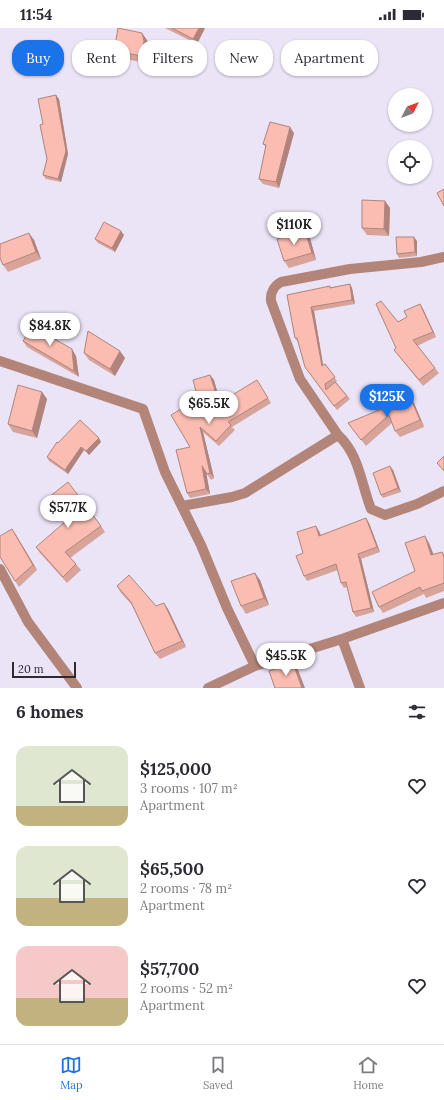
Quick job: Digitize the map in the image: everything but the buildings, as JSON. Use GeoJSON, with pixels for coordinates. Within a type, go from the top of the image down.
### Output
{"type":"FeatureCollection","features":[{"type":"Feature","properties":{"kind":"street"},"geometry":{"type":"LineString","coordinates":[[444,256],[421,262],[350,268],[281,282],[270,295],[300,379],[338,435],[348,444],[353,454],[372,509],[385,515],[417,504],[444,492]]}},
{"type":"Feature","properties":{"kind":"street"},"geometry":{"type":"LineString","coordinates":[[0,361],[143,409],[165,472],[201,545],[227,608],[255,666]]}},
{"type":"Feature","properties":{"kind":"street"},"geometry":{"type":"LineString","coordinates":[[182,506],[232,497],[245,493],[338,435]]}},
{"type":"Feature","properties":{"kind":"street"},"geometry":{"type":"LineString","coordinates":[[0,570],[28,622],[77,688]]}},
{"type":"Feature","properties":{"kind":"street"},"geometry":{"type":"LineString","coordinates":[[208,688],[255,666],[342,639],[444,603]]}},
{"type":"Feature","properties":{"kind":"street"},"geometry":{"type":"LineString","coordinates":[[342,639],[360,688]]}}]}
